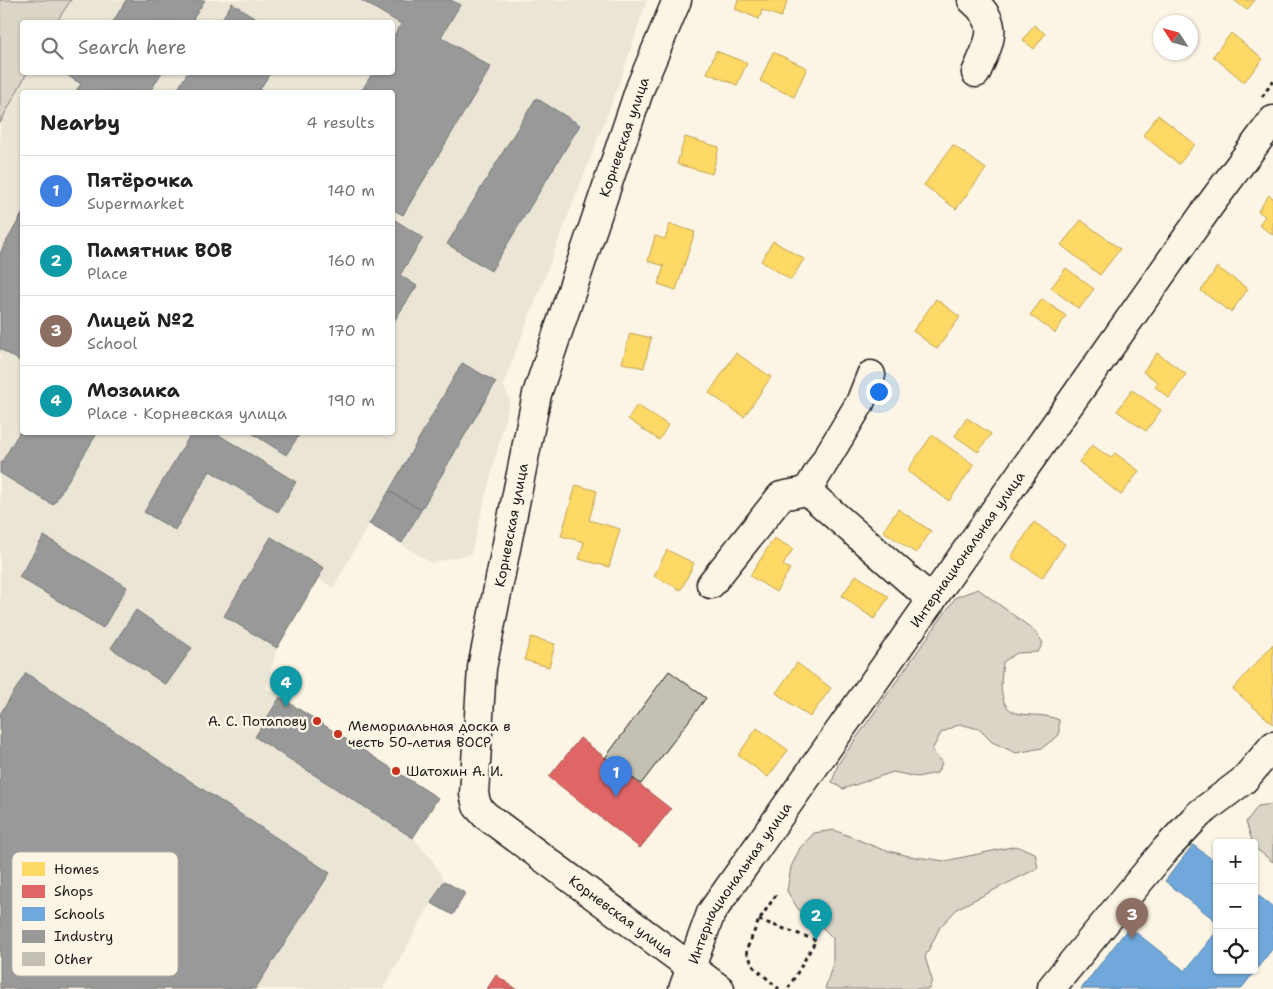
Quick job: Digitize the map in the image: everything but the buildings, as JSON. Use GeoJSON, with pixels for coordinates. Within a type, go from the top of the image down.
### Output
{"type":"FeatureCollection","features":[{"type":"Feature","properties":{"kind":"street","name":"Корневская улица"},"geometry":{"type":"LineString","coordinates":[[677,0],[640,88],[537,394],[482,668],[474,794],[477,806],[485,815],[687,978],[720,989]]}},
{"type":"Feature","properties":{"kind":"street"},"geometry":{"type":"LineString","coordinates":[[972,0],[984,10],[992,36],[976,73]]}},
{"type":"Feature","properties":{"kind":"street","name":"Интернациональная улица"},"geometry":{"type":"LineString","coordinates":[[687,978],[711,913],[1210,205],[1273,120]]}},
{"type":"Feature","properties":{"kind":"street"},"geometry":{"type":"LineString","coordinates":[[711,584],[781,496],[808,490],[860,404],[871,375]]}},
{"type":"Feature","properties":{"kind":"street"},"geometry":{"type":"LineString","coordinates":[[808,490],[932,600]]}},
{"type":"Feature","properties":{"kind":"street"},"geometry":{"type":"LineString","coordinates":[[1052,987],[1166,849],[1199,814],[1244,780],[1273,746]]}},
{"type":"Feature","properties":{"kind":"path"},"geometry":{"type":"LineString","coordinates":[[776,895],[759,920],[746,951],[754,967],[779,989]]}},
{"type":"Feature","properties":{"kind":"path"},"geometry":{"type":"LineString","coordinates":[[759,920],[816,940],[788,989]]}},
{"type":"Feature","properties":{"kind":"shaded area"},"geometry":{"type":"Polygon","coordinates":[[[0,0],[71,0],[57,20],[20,20],[20,75],[26,75],[0,123],[0,0]]]}},
{"type":"Feature","properties":{"kind":"shaded area"},"geometry":{"type":"Polygon","coordinates":[[[71,0],[647,0],[620,81],[503,385],[510,400],[471,554],[431,563],[369,524],[333,588],[318,578],[277,648],[266,688],[280,697],[255,737],[413,838],[432,859],[444,881],[465,893],[453,915],[431,903],[383,989],[0,989],[0,123],[26,75],[395,75],[395,20],[57,20],[71,0]]]}},
{"type":"Feature","properties":{"kind":"shaded area"},"geometry":{"type":"Polygon","coordinates":[[[978,589],[1035,631],[1043,643],[1038,652],[1017,653],[1003,662],[1001,686],[1007,707],[1013,712],[1021,714],[1050,717],[1059,720],[1059,735],[1042,748],[1016,753],[992,742],[979,729],[960,724],[941,733],[932,750],[942,763],[937,773],[917,777],[893,772],[843,789],[832,782],[838,764],[956,597],[978,589]]]}},
{"type":"Feature","properties":{"kind":"shaded area"},"geometry":{"type":"Polygon","coordinates":[[[1273,804],[1273,862],[1258,850],[1258,839],[1251,839],[1246,822],[1258,806],[1273,804]]]}},
{"type":"Feature","properties":{"kind":"shaded area"},"geometry":{"type":"Polygon","coordinates":[[[834,830],[881,849],[909,856],[945,861],[1016,846],[1035,853],[1038,868],[958,908],[940,927],[925,957],[932,980],[929,989],[825,989],[833,963],[833,938],[819,924],[798,909],[787,891],[791,867],[800,848],[814,833],[834,830]]]}},
{"type":"Feature","properties":{"kind":"place","name":"Мозаика"},"geometry":{"type":"Point","coordinates":[286,707]}},
{"type":"Feature","properties":{"kind":"place","name":"А. С. Потапову"},"geometry":{"type":"Point","coordinates":[317,721]}},
{"type":"Feature","properties":{"kind":"place","name":"Мемориальная доска в честь 50-летия ВОСР"},"geometry":{"type":"Point","coordinates":[338,734]}},
{"type":"Feature","properties":{"kind":"place","name":"Шатохин А. И."},"geometry":{"type":"Point","coordinates":[396,771]}},
{"type":"Feature","properties":{"kind":"place","name":"Пятёрочка"},"geometry":{"type":"Point","coordinates":[616,797]}},
{"type":"Feature","properties":{"kind":"place","name":"Лицей №2"},"geometry":{"type":"Point","coordinates":[1132,939]}},
{"type":"Feature","properties":{"kind":"place","name":"Памятник ВОВ"},"geometry":{"type":"Point","coordinates":[816,940]}}]}
